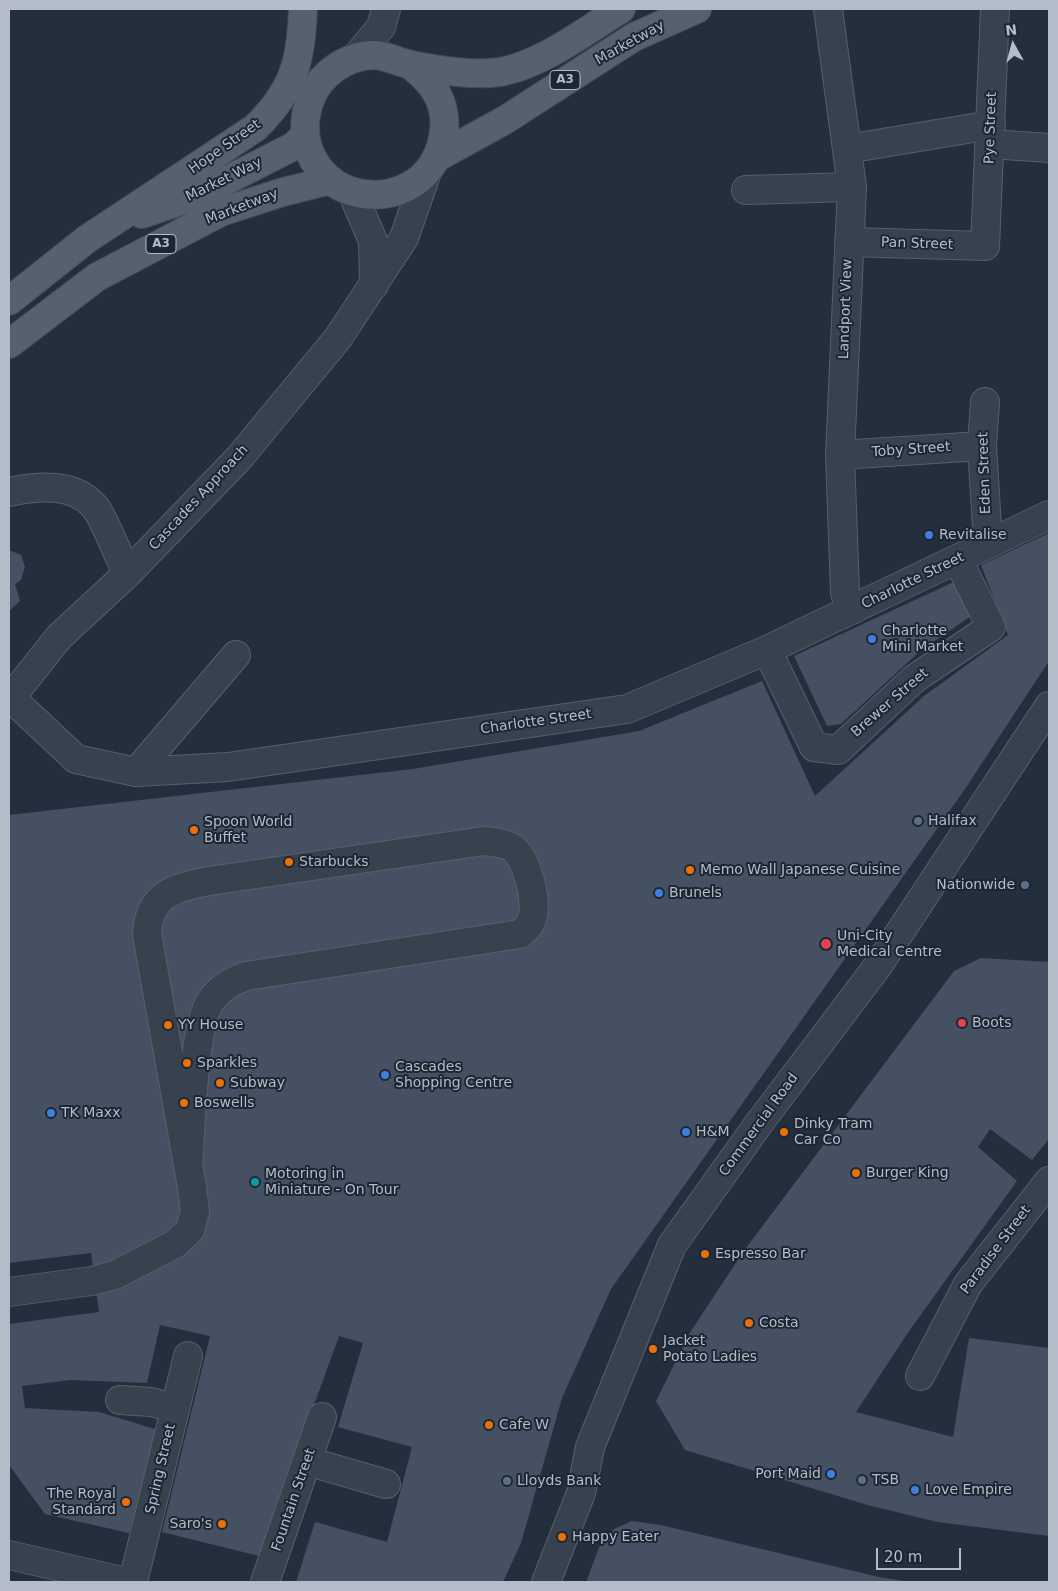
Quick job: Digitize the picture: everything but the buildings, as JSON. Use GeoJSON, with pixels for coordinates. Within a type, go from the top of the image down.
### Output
{"type":"FeatureCollection","features":[{"type":"Feature","properties":{"kind":"main road","name":"Hope Street"},"geometry":{"type":"LineString","coordinates":[[110,225],[255,128],[273,110],[286,93],[299,54],[303,9]]}},
{"type":"Feature","properties":{"kind":"main road","name":"A3"},"geometry":{"type":"LineString","coordinates":[[409,64],[460,72],[504,71],[544,56],[621,9]]}},
{"type":"Feature","properties":{"kind":"main road","name":"Marketway"},"geometry":{"type":"LineString","coordinates":[[432,165],[634,37],[697,9]]}},
{"type":"Feature","properties":{"kind":"main road"},"geometry":{"type":"LineString","coordinates":[[374,55],[392,58],[409,64],[426,78],[438,96],[444,116],[444,138],[432,165],[411,185],[392,193],[372,195],[341,186],[314,160],[305,135],[305,114],[311,96],[322,78],[338,66],[356,57],[374,55]]}},
{"type":"Feature","properties":{"kind":"main road","name":"Market Way"},"geometry":{"type":"LineString","coordinates":[[110,225],[196,196],[294,146],[305,135]]}},
{"type":"Feature","properties":{"kind":"main road","name":"Marketway"},"geometry":{"type":"LineString","coordinates":[[9,344],[97,277],[221,212],[283,192],[341,186]]}},
{"type":"Feature","properties":{"kind":"main road","name":"A3"},"geometry":{"type":"LineString","coordinates":[[9,301],[87,240],[110,225]]}},
{"type":"Feature","properties":{"kind":"street"},"geometry":{"type":"LineString","coordinates":[[356,57],[381,27],[386,9]]}},
{"type":"Feature","properties":{"kind":"street","name":"Landport View"},"geometry":{"type":"LineString","coordinates":[[828,9],[852,187],[848,242],[840,455],[845,593],[852,610]]}},
{"type":"Feature","properties":{"kind":"street","name":"Pye Street"},"geometry":{"type":"LineString","coordinates":[[985,246],[995,9]]}},
{"type":"Feature","properties":{"kind":"street"},"geometry":{"type":"LineString","coordinates":[[847,150],[990,134],[1049,148]]}},
{"type":"Feature","properties":{"kind":"street","name":"Cascades Approach"},"geometry":{"type":"LineString","coordinates":[[10,699],[59,636],[127,574],[239,458],[338,338],[404,238],[432,165]]}},
{"type":"Feature","properties":{"kind":"street"},"geometry":{"type":"LineString","coordinates":[[341,186],[373,241],[374,285]]}},
{"type":"Feature","properties":{"kind":"street"},"geometry":{"type":"LineString","coordinates":[[746,190],[852,187]]}},
{"type":"Feature","properties":{"kind":"street","name":"Pan Street"},"geometry":{"type":"LineString","coordinates":[[848,242],[985,246]]}},
{"type":"Feature","properties":{"kind":"street","name":"Eden Street"},"geometry":{"type":"LineString","coordinates":[[985,402],[982,446],[988,543]]}},
{"type":"Feature","properties":{"kind":"street","name":"Toby Street"},"geometry":{"type":"LineString","coordinates":[[840,455],[982,446]]}},
{"type":"Feature","properties":{"kind":"street"},"geometry":{"type":"LineString","coordinates":[[9,492],[33,487],[70,490],[95,507],[127,574]]}},
{"type":"Feature","properties":{"kind":"street","name":"Charlotte Street"},"geometry":{"type":"LineString","coordinates":[[10,699],[76,759],[136,772],[228,767],[627,709],[767,650],[1049,515]]}},
{"type":"Feature","properties":{"kind":"street","name":"Brewer Street"},"geometry":{"type":"LineString","coordinates":[[767,650],[814,747],[838,750],[914,680],[991,627],[958,560]]}},
{"type":"Feature","properties":{"kind":"street"},"geometry":{"type":"LineString","coordinates":[[136,772],[236,654]]}},
{"type":"Feature","properties":{"kind":"street","name":"Commercial Road"},"geometry":{"type":"LineString","coordinates":[[546,1582],[581,1493],[590,1447],[672,1246],[757,1126],[877,967],[1049,706]]}},
{"type":"Feature","properties":{"kind":"street"},"geometry":{"type":"LineString","coordinates":[[9,1292],[92,1281],[115,1275],[175,1244],[190,1230],[195,1211],[147,934],[148,916],[156,904],[170,891],[193,884],[484,841],[500,842],[512,847],[522,857],[528,872],[534,909],[528,928],[520,934],[246,976],[219,990],[209,1004],[200,1028],[188,1164]]}},
{"type":"Feature","properties":{"kind":"street","name":"Paradise Street"},"geometry":{"type":"LineString","coordinates":[[920,1376],[968,1284],[1049,1181]]}},
{"type":"Feature","properties":{"kind":"street","name":"Spring Street"},"geometry":{"type":"LineString","coordinates":[[134,1582],[188,1356]]}},
{"type":"Feature","properties":{"kind":"street"},"geometry":{"type":"LineString","coordinates":[[120,1400],[151,1402],[175,1408]]}},
{"type":"Feature","properties":{"kind":"street","name":"Fountain Street"},"geometry":{"type":"LineString","coordinates":[[265,1582],[322,1417]]}},
{"type":"Feature","properties":{"kind":"street"},"geometry":{"type":"LineString","coordinates":[[307,1461],[386,1484]]}},
{"type":"Feature","properties":{"kind":"street"},"geometry":{"type":"LineString","coordinates":[[9,1555],[126,1582]]}},
{"type":"Feature","properties":{"kind":"place","name":"Revitalise"},"geometry":{"type":"Point","coordinates":[929,535]}},
{"type":"Feature","properties":{"kind":"place","name":"Charlotte Mini Market"},"geometry":{"type":"Point","coordinates":[872,639]}},
{"type":"Feature","properties":{"kind":"place","name":"Halifax"},"geometry":{"type":"Point","coordinates":[918,821]}},
{"type":"Feature","properties":{"kind":"place","name":"Spoon World Buffet"},"geometry":{"type":"Point","coordinates":[194,830]}},
{"type":"Feature","properties":{"kind":"place","name":"Starbucks"},"geometry":{"type":"Point","coordinates":[289,862]}},
{"type":"Feature","properties":{"kind":"place","name":"Memo Wall Japanese Cuisine"},"geometry":{"type":"Point","coordinates":[690,870]}},
{"type":"Feature","properties":{"kind":"place","name":"Nationwide"},"geometry":{"type":"Point","coordinates":[1025,885]}},
{"type":"Feature","properties":{"kind":"place","name":"Brunels"},"geometry":{"type":"Point","coordinates":[659,893]}},
{"type":"Feature","properties":{"kind":"place","name":"Uni-City Medical Centre"},"geometry":{"type":"Point","coordinates":[826,944]}},
{"type":"Feature","properties":{"kind":"place","name":"Boots"},"geometry":{"type":"Point","coordinates":[962,1023]}},
{"type":"Feature","properties":{"kind":"place","name":"YY House"},"geometry":{"type":"Point","coordinates":[168,1025]}},
{"type":"Feature","properties":{"kind":"place","name":"Sparkles"},"geometry":{"type":"Point","coordinates":[187,1063]}},
{"type":"Feature","properties":{"kind":"place","name":"Cascades Shopping Centre"},"geometry":{"type":"Point","coordinates":[385,1075]}},
{"type":"Feature","properties":{"kind":"place","name":"Subway"},"geometry":{"type":"Point","coordinates":[220,1083]}},
{"type":"Feature","properties":{"kind":"place","name":"Boswells"},"geometry":{"type":"Point","coordinates":[184,1103]}},
{"type":"Feature","properties":{"kind":"place","name":"TK Maxx"},"geometry":{"type":"Point","coordinates":[51,1113]}},
{"type":"Feature","properties":{"kind":"place","name":"H&M"},"geometry":{"type":"Point","coordinates":[686,1132]}},
{"type":"Feature","properties":{"kind":"place","name":"Dinky Tram Car Co"},"geometry":{"type":"Point","coordinates":[784,1132]}},
{"type":"Feature","properties":{"kind":"place","name":"Burger King"},"geometry":{"type":"Point","coordinates":[856,1173]}},
{"type":"Feature","properties":{"kind":"place","name":"Motoring in Miniature - On Tour"},"geometry":{"type":"Point","coordinates":[255,1182]}},
{"type":"Feature","properties":{"kind":"place","name":"Espresso Bar"},"geometry":{"type":"Point","coordinates":[705,1254]}},
{"type":"Feature","properties":{"kind":"place","name":"Costa"},"geometry":{"type":"Point","coordinates":[749,1323]}},
{"type":"Feature","properties":{"kind":"place","name":"Jacket Potato Ladies"},"geometry":{"type":"Point","coordinates":[653,1349]}},
{"type":"Feature","properties":{"kind":"place","name":"Cafe W"},"geometry":{"type":"Point","coordinates":[489,1425]}},
{"type":"Feature","properties":{"kind":"place","name":"Port Maid"},"geometry":{"type":"Point","coordinates":[831,1474]}},
{"type":"Feature","properties":{"kind":"place","name":"TSB"},"geometry":{"type":"Point","coordinates":[862,1480]}},
{"type":"Feature","properties":{"kind":"place","name":"Lloyds Bank"},"geometry":{"type":"Point","coordinates":[507,1481]}},
{"type":"Feature","properties":{"kind":"place","name":"Love Empire"},"geometry":{"type":"Point","coordinates":[915,1490]}},
{"type":"Feature","properties":{"kind":"place","name":"The Royal Standard"},"geometry":{"type":"Point","coordinates":[126,1502]}},
{"type":"Feature","properties":{"kind":"place","name":"Saro's"},"geometry":{"type":"Point","coordinates":[222,1524]}},
{"type":"Feature","properties":{"kind":"place","name":"Happy Eater"},"geometry":{"type":"Point","coordinates":[562,1537]}}]}
